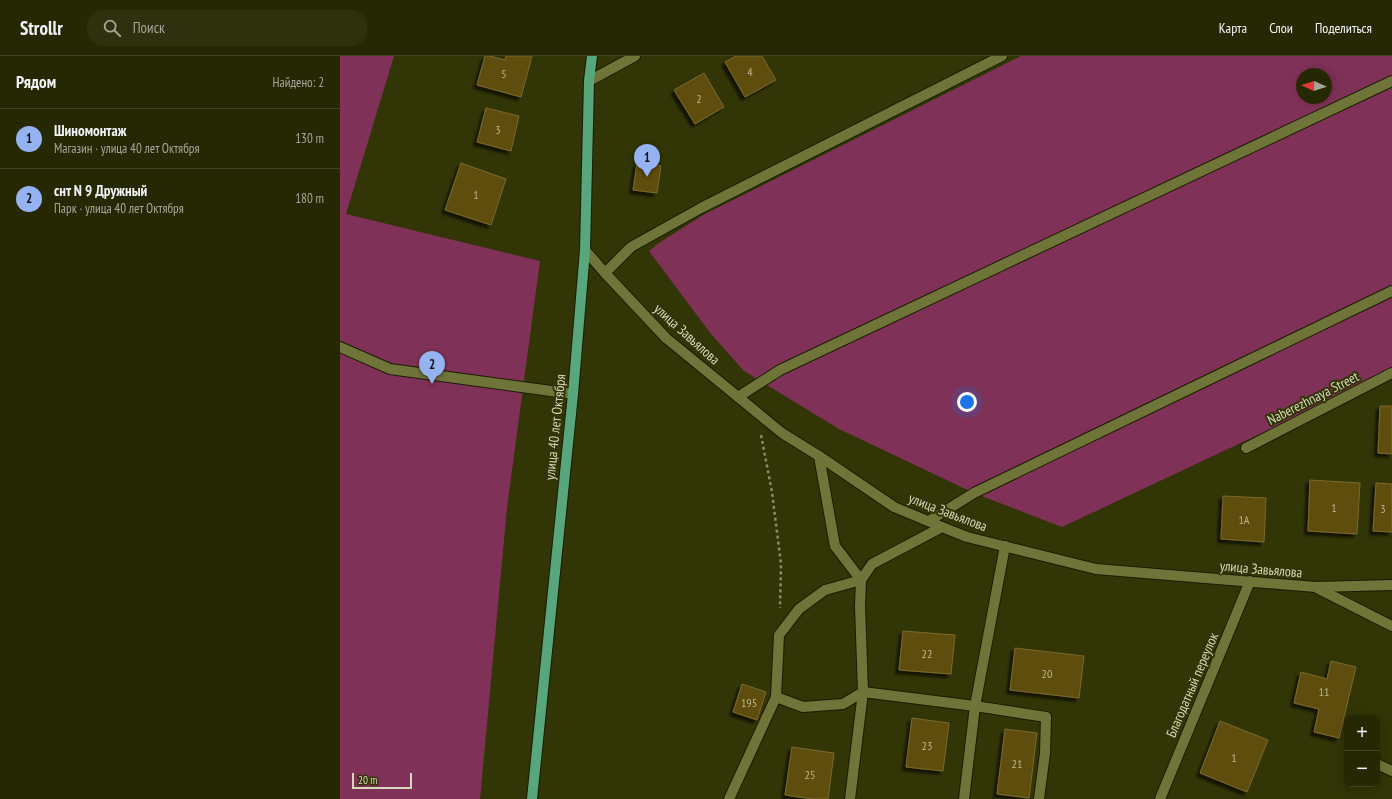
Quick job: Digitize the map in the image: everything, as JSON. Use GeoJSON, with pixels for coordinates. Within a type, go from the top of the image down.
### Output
{"type":"FeatureCollection","features":[{"type":"Feature","properties":{"kind":"main road","name":"улица 40 лет Октября"},"geometry":{"type":"LineString","coordinates":[[532,799],[573,394],[585,250],[589,81],[592,56]]}},
{"type":"Feature","properties":{"kind":"street"},"geometry":{"type":"LineString","coordinates":[[589,81],[635,56]]}},
{"type":"Feature","properties":{"kind":"street"},"geometry":{"type":"LineString","coordinates":[[605,273],[631,247],[701,208],[1002,56]]}},
{"type":"Feature","properties":{"kind":"street"},"geometry":{"type":"LineString","coordinates":[[738,397],[780,370],[1392,81]]}},
{"type":"Feature","properties":{"kind":"street","name":"улица Завьялова"},"geometry":{"type":"LineString","coordinates":[[585,250],[666,338],[782,433],[819,456],[894,507],[942,527],[968,537],[1096,568],[1316,588],[1392,585]]}},
{"type":"Feature","properties":{"kind":"street"},"geometry":{"type":"LineString","coordinates":[[929,521],[974,493],[1392,291]]}},
{"type":"Feature","properties":{"kind":"street"},"geometry":{"type":"LineString","coordinates":[[340,347],[390,369],[573,394]]}},
{"type":"Feature","properties":{"kind":"street","name":"Naberezhnaya Street"},"geometry":{"type":"LineString","coordinates":[[1246,448],[1392,373]]}},
{"type":"Feature","properties":{"kind":"street"},"geometry":{"type":"LineString","coordinates":[[819,456],[835,546],[861,580]]}},
{"type":"Feature","properties":{"kind":"street"},"geometry":{"type":"LineString","coordinates":[[850,799],[863,692],[860,606],[861,580],[872,564],[942,527]]}},
{"type":"Feature","properties":{"kind":"street"},"geometry":{"type":"LineString","coordinates":[[964,799],[975,706],[1005,546]]}},
{"type":"Feature","properties":{"kind":"street"},"geometry":{"type":"LineString","coordinates":[[729,799],[776,697],[780,635],[799,609],[825,590],[861,580]]}},
{"type":"Feature","properties":{"kind":"street","name":"Благодатный переулок"},"geometry":{"type":"LineString","coordinates":[[1160,799],[1250,581]]}},
{"type":"Feature","properties":{"kind":"street"},"geometry":{"type":"LineString","coordinates":[[1316,588],[1392,626]]}},
{"type":"Feature","properties":{"kind":"street"},"geometry":{"type":"LineString","coordinates":[[776,697],[803,707],[843,704],[863,692],[975,706],[1046,717],[1045,753],[1039,799]]}},
{"type":"Feature","properties":{"kind":"street"},"geometry":{"type":"LineString","coordinates":[[1380,765],[1392,771]]}},
{"type":"Feature","properties":{"kind":"path"},"geometry":{"type":"LineString","coordinates":[[756,411],[772,492],[781,564],[780,635]]}},
{"type":"Feature","properties":{"kind":"shaded area"},"geometry":{"type":"Polygon","coordinates":[[[340,56],[394,56],[346,214],[540,261],[507,508],[480,799],[340,799],[340,56]]]}},
{"type":"Feature","properties":{"kind":"shaded area"},"geometry":{"type":"Polygon","coordinates":[[[1021,56],[1392,56],[1392,372],[1062,527],[974,493],[839,429],[744,371],[711,334],[649,251],[703,215],[1021,56]]]}},
{"type":"Feature","properties":{"kind":"building"},"geometry":{"type":"Polygon","coordinates":[[[485,56],[505,60],[506,56],[532,56],[521,97],[477,85],[485,56]]]}},
{"type":"Feature","properties":{"kind":"building"},"geometry":{"type":"Polygon","coordinates":[[[736,56],[762,56],[776,80],[745,97],[725,62],[736,56]]]}},
{"type":"Feature","properties":{"kind":"building"},"geometry":{"type":"Polygon","coordinates":[[[704,73],[724,107],[695,124],[674,90],[704,73]]]}},
{"type":"Feature","properties":{"kind":"building"},"geometry":{"type":"Polygon","coordinates":[[[486,108],[519,116],[511,151],[477,142],[486,108]]]}},
{"type":"Feature","properties":{"kind":"building"},"geometry":{"type":"Polygon","coordinates":[[[461,163],[506,179],[491,225],[445,210],[461,163]]]}},
{"type":"Feature","properties":{"kind":"building"},"geometry":{"type":"Polygon","coordinates":[[[637,163],[661,166],[657,193],[633,190],[637,163]]]}},
{"type":"Feature","properties":{"kind":"building"},"geometry":{"type":"Polygon","coordinates":[[[1380,406],[1392,406],[1392,454],[1378,453],[1380,406]]]}},
{"type":"Feature","properties":{"kind":"building"},"geometry":{"type":"Polygon","coordinates":[[[1310,480],[1360,483],[1357,534],[1308,531],[1310,480]]]}},
{"type":"Feature","properties":{"kind":"building"},"geometry":{"type":"Polygon","coordinates":[[[1376,483],[1392,484],[1392,532],[1373,531],[1376,483]]]}},
{"type":"Feature","properties":{"kind":"building"},"geometry":{"type":"Polygon","coordinates":[[[1223,496],[1266,498],[1264,542],[1221,539],[1223,496]]]}},
{"type":"Feature","properties":{"kind":"building"},"geometry":{"type":"Polygon","coordinates":[[[903,631],[955,635],[951,674],[899,670],[903,631]]]}},
{"type":"Feature","properties":{"kind":"building"},"geometry":{"type":"Polygon","coordinates":[[[1015,648],[1084,656],[1079,698],[1010,690],[1015,648]]]}},
{"type":"Feature","properties":{"kind":"building"},"geometry":{"type":"Polygon","coordinates":[[[1331,661],[1356,667],[1339,738],[1314,732],[1319,709],[1294,703],[1301,672],[1327,679],[1331,661]]]}},
{"type":"Feature","properties":{"kind":"building"},"geometry":{"type":"Polygon","coordinates":[[[742,684],[766,692],[757,720],[733,712],[742,684]]]}},
{"type":"Feature","properties":{"kind":"building"},"geometry":{"type":"Polygon","coordinates":[[[912,718],[949,723],[943,771],[906,767],[912,718]]]}},
{"type":"Feature","properties":{"kind":"building"},"geometry":{"type":"Polygon","coordinates":[[[1220,721],[1268,740],[1247,792],[1200,773],[1220,721]]]}},
{"type":"Feature","properties":{"kind":"building"},"geometry":{"type":"Polygon","coordinates":[[[1005,729],[1037,733],[1029,798],[997,794],[1005,729]]]}},
{"type":"Feature","properties":{"kind":"building"},"geometry":{"type":"Polygon","coordinates":[[[792,747],[834,753],[828,799],[813,799],[785,795],[792,747]]]}},
{"type":"Feature","properties":{"kind":"place","name":"Шиномонтаж"},"geometry":{"type":"Point","coordinates":[647,177]}},
{"type":"Feature","properties":{"kind":"place","name":"снт N 9 Дружный"},"geometry":{"type":"Point","coordinates":[432,384]}}]}
